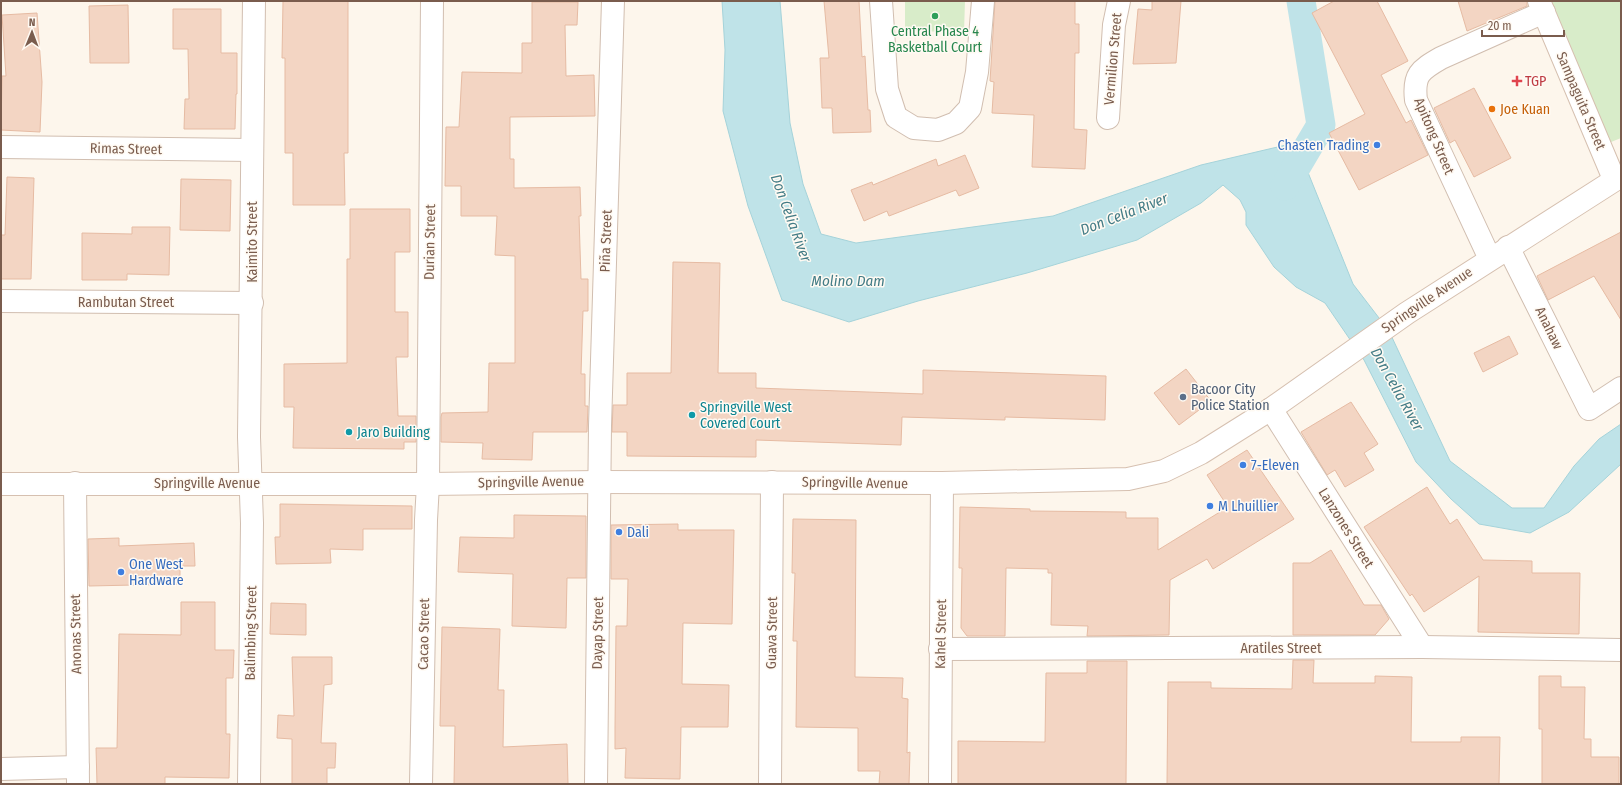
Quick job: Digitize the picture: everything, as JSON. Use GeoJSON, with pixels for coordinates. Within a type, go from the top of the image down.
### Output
{"type":"FeatureCollection","features":[{"type":"Feature","properties":{"kind":"street","name":"Kaimito Street"},"geometry":{"type":"LineString","coordinates":[[251,483],[249,437],[252,304],[254,1]]}},
{"type":"Feature","properties":{"kind":"street","name":"Durian Street"},"geometry":{"type":"LineString","coordinates":[[428,484],[432,1]]}},
{"type":"Feature","properties":{"kind":"street","name":"Piña Street"},"geometry":{"type":"LineString","coordinates":[[600,482],[600,418],[612,1]]}},
{"type":"Feature","properties":{"kind":"street"},"geometry":{"type":"LineString","coordinates":[[881,1],[887,89],[896,117],[914,128],[938,130],[956,123],[970,108],[977,72],[984,1]]}},
{"type":"Feature","properties":{"kind":"street","name":"Vermilion Street"},"geometry":{"type":"LineString","coordinates":[[1108,118],[1114,25],[1119,1]]}},
{"type":"Feature","properties":{"kind":"street","name":"Sampaguita Street"},"geometry":{"type":"LineString","coordinates":[[1542,6],[1617,178]]}},
{"type":"Feature","properties":{"kind":"street","name":"Apitong Street"},"geometry":{"type":"LineString","coordinates":[[1499,253],[1416,100],[1415,86],[1418,75],[1426,67],[1542,6]]}},
{"type":"Feature","properties":{"kind":"street","name":"Rimas Street"},"geometry":{"type":"LineString","coordinates":[[1,147],[252,150]]}},
{"type":"Feature","properties":{"kind":"street","name":"Springville Avenue"},"geometry":{"type":"LineString","coordinates":[[1,484],[428,484],[600,482],[942,483],[1128,479],[1164,471],[1201,453],[1271,409],[1407,313],[1617,178]]}},
{"type":"Feature","properties":{"kind":"street","name":"Anahaw"},"geometry":{"type":"LineString","coordinates":[[1499,253],[1589,409],[1621,388]]}},
{"type":"Feature","properties":{"kind":"street","name":"Rambutan Street"},"geometry":{"type":"LineString","coordinates":[[1,301],[252,304]]}},
{"type":"Feature","properties":{"kind":"street","name":"Lanzones Street"},"geometry":{"type":"LineString","coordinates":[[1271,409],[1422,647]]}},
{"type":"Feature","properties":{"kind":"street","name":"Dayap Street"},"geometry":{"type":"LineString","coordinates":[[596,784],[600,482]]}},
{"type":"Feature","properties":{"kind":"street","name":"Guava Street"},"geometry":{"type":"LineString","coordinates":[[770,784],[772,482]]}},
{"type":"Feature","properties":{"kind":"street","name":"Anonas Street"},"geometry":{"type":"LineString","coordinates":[[74,483],[78,776]]}},
{"type":"Feature","properties":{"kind":"street","name":"Balimbing Street"},"geometry":{"type":"LineString","coordinates":[[249,784],[252,523],[251,483]]}},
{"type":"Feature","properties":{"kind":"street","name":"Kahel Street"},"geometry":{"type":"LineString","coordinates":[[940,784],[942,483]]}},
{"type":"Feature","properties":{"kind":"street","name":"Cacao Street"},"geometry":{"type":"LineString","coordinates":[[421,784],[428,484]]}},
{"type":"Feature","properties":{"kind":"street","name":"Aratiles Street"},"geometry":{"type":"LineString","coordinates":[[940,649],[1422,647],[1621,650]]}},
{"type":"Feature","properties":{"kind":"street"},"geometry":{"type":"LineString","coordinates":[[1,769],[78,776]]}},
{"type":"Feature","properties":{"kind":"green space","name":"Central Phase 4 Basketball Court"},"geometry":{"type":"Polygon","coordinates":[[[905,1],[965,1],[964,32],[905,31],[905,1]]]}},
{"type":"Feature","properties":{"kind":"green space"},"geometry":{"type":"Polygon","coordinates":[[[1545,1],[1621,1],[1621,138],[1611,142],[1545,1]]]}},
{"type":"Feature","properties":{"kind":"water","name":"Molino Dam"},"geometry":{"type":"Polygon","coordinates":[[[722,1],[780,1],[790,123],[803,184],[821,234],[856,243],[1053,216],[1201,165],[1286,145],[1307,170],[1353,284],[1389,331],[1450,461],[1512,508],[1544,508],[1574,466],[1599,439],[1621,424],[1621,464],[1569,512],[1530,533],[1479,524],[1451,499],[1416,462],[1364,360],[1325,303],[1296,287],[1274,267],[1246,225],[1246,212],[1240,200],[1223,185],[1201,203],[1137,240],[1027,273],[918,301],[849,322],[782,300],[748,206],[723,111],[725,50],[722,1]]]}},
{"type":"Feature","properties":{"kind":"building"},"geometry":{"type":"Polygon","coordinates":[[[283,1],[348,1],[348,153],[344,153],[345,205],[293,205],[293,153],[285,153],[285,58],[282,58],[283,1]]]}},
{"type":"Feature","properties":{"kind":"building"},"geometry":{"type":"Polygon","coordinates":[[[824,1],[859,1],[862,57],[865,56],[868,110],[870,110],[871,132],[833,133],[832,108],[822,108],[820,58],[829,58],[824,1]]]}},
{"type":"Feature","properties":{"kind":"building"},"geometry":{"type":"Polygon","coordinates":[[[995,1],[1075,1],[1075,24],[1079,24],[1079,53],[1075,53],[1074,129],[1087,130],[1085,169],[1032,167],[1034,115],[992,113],[994,82],[990,81],[995,1]]]}},
{"type":"Feature","properties":{"kind":"building"},"geometry":{"type":"Polygon","coordinates":[[[1152,1],[1181,1],[1176,63],[1133,64],[1138,9],[1152,10],[1152,1]]]}},
{"type":"Feature","properties":{"kind":"building"},"geometry":{"type":"Polygon","coordinates":[[[1334,1],[1377,1],[1408,61],[1381,75],[1406,123],[1411,120],[1428,155],[1359,190],[1329,133],[1365,114],[1312,13],[1334,1]]]}},
{"type":"Feature","properties":{"kind":"building"},"geometry":{"type":"Polygon","coordinates":[[[1458,1],[1527,1],[1527,6],[1467,31],[1458,1]]]}},
{"type":"Feature","properties":{"kind":"building"},"geometry":{"type":"Polygon","coordinates":[[[532,2],[578,2],[577,25],[565,25],[566,76],[594,75],[595,116],[510,117],[510,159],[514,159],[514,188],[580,187],[581,216],[579,216],[581,279],[588,279],[588,311],[583,311],[581,374],[585,374],[585,406],[588,406],[587,432],[533,432],[532,460],[482,459],[483,443],[441,442],[441,417],[442,413],[488,412],[489,363],[515,363],[515,256],[495,255],[497,216],[461,216],[461,186],[445,186],[446,127],[459,127],[462,72],[522,73],[522,43],[532,43],[532,2]]]}},
{"type":"Feature","properties":{"kind":"building"},"geometry":{"type":"Polygon","coordinates":[[[128,5],[129,63],[90,63],[89,6],[128,5]]]}},
{"type":"Feature","properties":{"kind":"building"},"geometry":{"type":"Polygon","coordinates":[[[173,9],[221,9],[221,53],[237,53],[235,129],[184,129],[185,99],[189,99],[188,49],[173,49],[173,9]]]}},
{"type":"Feature","properties":{"kind":"building"},"geometry":{"type":"Polygon","coordinates":[[[37,13],[42,82],[40,132],[1,130],[2,76],[6,76],[2,15],[37,13]]]}},
{"type":"Feature","properties":{"kind":"building"},"geometry":{"type":"Polygon","coordinates":[[[1474,88],[1511,158],[1474,177],[1455,140],[1450,143],[1434,108],[1474,88]]]}},
{"type":"Feature","properties":{"kind":"building"},"geometry":{"type":"Polygon","coordinates":[[[965,155],[979,188],[959,196],[956,190],[889,216],[887,211],[864,221],[851,190],[872,182],[873,185],[936,159],[938,166],[965,155]]]}},
{"type":"Feature","properties":{"kind":"building"},"geometry":{"type":"Polygon","coordinates":[[[7,177],[34,178],[31,279],[1,279],[1,235],[5,235],[7,177]]]}},
{"type":"Feature","properties":{"kind":"building"},"geometry":{"type":"Polygon","coordinates":[[[181,179],[231,180],[230,231],[180,230],[181,179]]]}},
{"type":"Feature","properties":{"kind":"building"},"geometry":{"type":"Polygon","coordinates":[[[350,209],[410,209],[410,252],[395,252],[395,312],[408,312],[408,357],[396,357],[398,416],[416,416],[416,442],[404,442],[404,449],[293,448],[294,407],[284,407],[284,364],[347,363],[347,259],[350,259],[350,209]]]}},
{"type":"Feature","properties":{"kind":"building"},"geometry":{"type":"Polygon","coordinates":[[[132,227],[170,227],[169,275],[127,274],[127,280],[82,280],[82,233],[132,234],[132,227]]]}},
{"type":"Feature","properties":{"kind":"building"},"geometry":{"type":"Polygon","coordinates":[[[1621,232],[1621,320],[1594,276],[1548,300],[1537,276],[1621,232]]]}},
{"type":"Feature","properties":{"kind":"building"},"geometry":{"type":"Polygon","coordinates":[[[673,262],[720,263],[718,373],[756,373],[756,388],[923,394],[923,370],[1106,376],[1105,420],[1005,417],[1005,420],[902,417],[901,445],[756,440],[756,457],[627,456],[627,432],[612,432],[613,405],[627,405],[627,373],[671,373],[673,262]]]}},
{"type":"Feature","properties":{"kind":"building"},"geometry":{"type":"Polygon","coordinates":[[[1509,336],[1518,354],[1483,372],[1474,353],[1509,336]]]}},
{"type":"Feature","properties":{"kind":"building","name":"Bacoor City Police Station"},"geometry":{"type":"Polygon","coordinates":[[[1186,369],[1211,401],[1179,425],[1154,393],[1186,369]]]}},
{"type":"Feature","properties":{"kind":"building"},"geometry":{"type":"Polygon","coordinates":[[[1351,402],[1378,444],[1364,453],[1374,470],[1345,487],[1335,470],[1327,475],[1301,432],[1351,402]]]}},
{"type":"Feature","properties":{"kind":"building"},"geometry":{"type":"Polygon","coordinates":[[[1247,450],[1294,519],[1213,569],[1207,559],[1170,580],[1169,635],[1087,636],[1088,626],[1051,625],[1052,573],[1048,573],[1048,569],[1006,568],[1005,636],[967,636],[961,628],[962,568],[959,568],[960,507],[1030,509],[1030,511],[1126,512],[1126,518],[1158,518],[1158,550],[1228,507],[1207,475],[1247,450]]]}},
{"type":"Feature","properties":{"kind":"building"},"geometry":{"type":"Polygon","coordinates":[[[1427,487],[1450,524],[1457,519],[1483,560],[1532,561],[1532,573],[1580,573],[1579,634],[1478,632],[1479,576],[1424,612],[1412,594],[1410,596],[1364,527],[1427,487]]]}},
{"type":"Feature","properties":{"kind":"building"},"geometry":{"type":"Polygon","coordinates":[[[280,504],[412,506],[412,529],[363,529],[363,550],[330,549],[331,563],[276,564],[275,537],[280,537],[280,504]]]}},
{"type":"Feature","properties":{"kind":"building"},"geometry":{"type":"Polygon","coordinates":[[[514,515],[586,516],[586,578],[567,578],[566,628],[512,626],[513,574],[458,572],[460,537],[514,538],[514,515]]]}},
{"type":"Feature","properties":{"kind":"building"},"geometry":{"type":"Polygon","coordinates":[[[793,519],[856,520],[855,677],[903,678],[902,698],[908,699],[907,753],[910,752],[909,784],[879,784],[880,771],[858,771],[858,728],[796,727],[797,641],[793,641],[795,573],[792,573],[793,519]]]}},
{"type":"Feature","properties":{"kind":"building"},"geometry":{"type":"Polygon","coordinates":[[[678,524],[678,530],[734,530],[732,624],[683,623],[682,684],[729,685],[728,727],[681,727],[680,779],[625,778],[626,748],[615,749],[616,626],[627,626],[628,579],[611,579],[611,525],[678,524]]]}},
{"type":"Feature","properties":{"kind":"building"},"geometry":{"type":"Polygon","coordinates":[[[119,538],[119,546],[194,543],[195,566],[180,566],[180,584],[89,586],[88,539],[119,538]]]}},
{"type":"Feature","properties":{"kind":"building"},"geometry":{"type":"Polygon","coordinates":[[[1331,550],[1364,605],[1381,605],[1389,619],[1375,635],[1293,635],[1293,563],[1310,563],[1331,550]]]}},
{"type":"Feature","properties":{"kind":"building"},"geometry":{"type":"Polygon","coordinates":[[[181,602],[215,602],[215,650],[234,650],[233,678],[226,678],[226,734],[230,734],[229,778],[165,777],[165,784],[97,784],[96,748],[117,748],[119,634],[181,635],[181,602]]]}},
{"type":"Feature","properties":{"kind":"building"},"geometry":{"type":"Polygon","coordinates":[[[271,603],[306,604],[306,635],[270,634],[271,603]]]}},
{"type":"Feature","properties":{"kind":"building"},"geometry":{"type":"Polygon","coordinates":[[[442,627],[500,629],[498,690],[504,690],[503,747],[567,744],[568,784],[454,784],[455,726],[440,726],[442,627]]]}},
{"type":"Feature","properties":{"kind":"building"},"geometry":{"type":"Polygon","coordinates":[[[292,657],[332,657],[332,684],[324,685],[321,743],[336,743],[335,768],[327,768],[327,784],[292,784],[292,739],[277,738],[278,715],[294,716],[292,657]]]}},
{"type":"Feature","properties":{"kind":"building"},"geometry":{"type":"Polygon","coordinates":[[[1293,660],[1314,660],[1313,683],[1375,683],[1375,676],[1412,677],[1411,742],[1461,742],[1461,737],[1500,737],[1499,784],[1167,784],[1168,682],[1211,682],[1211,688],[1292,689],[1293,660]]]}},
{"type":"Feature","properties":{"kind":"building"},"geometry":{"type":"Polygon","coordinates":[[[1087,661],[1127,661],[1126,784],[958,784],[958,741],[1045,742],[1046,673],[1087,673],[1087,661]]]}},
{"type":"Feature","properties":{"kind":"building"},"geometry":{"type":"Polygon","coordinates":[[[1539,676],[1561,676],[1561,687],[1585,687],[1584,739],[1591,739],[1591,757],[1619,757],[1619,784],[1542,784],[1542,729],[1539,729],[1539,676]]]}},
{"type":"Feature","properties":{"kind":"waterway"},"geometry":{"type":"LineString","coordinates":[[1285,186],[1321,125],[1301,1]]}},
{"type":"Feature","properties":{"kind":"place","name":"Central Phase 4 Basketball Court"},"geometry":{"type":"Point","coordinates":[935,16]}},
{"type":"Feature","properties":{"kind":"place","name":"TGP"},"geometry":{"type":"Point","coordinates":[1517,81]}},
{"type":"Feature","properties":{"kind":"place","name":"Joe Kuan"},"geometry":{"type":"Point","coordinates":[1492,109]}},
{"type":"Feature","properties":{"kind":"place","name":"Chasten Trading"},"geometry":{"type":"Point","coordinates":[1377,145]}},
{"type":"Feature","properties":{"kind":"place","name":"Bacoor City Police Station"},"geometry":{"type":"Point","coordinates":[1183,397]}},
{"type":"Feature","properties":{"kind":"place","name":"Springville West Covered Court"},"geometry":{"type":"Point","coordinates":[692,415]}},
{"type":"Feature","properties":{"kind":"place","name":"Jaro Building"},"geometry":{"type":"Point","coordinates":[349,432]}},
{"type":"Feature","properties":{"kind":"place","name":"7-Eleven"},"geometry":{"type":"Point","coordinates":[1243,465]}},
{"type":"Feature","properties":{"kind":"place","name":"M Lhuillier"},"geometry":{"type":"Point","coordinates":[1210,506]}},
{"type":"Feature","properties":{"kind":"place","name":"Dali"},"geometry":{"type":"Point","coordinates":[619,532]}},
{"type":"Feature","properties":{"kind":"place","name":"One West Hardware"},"geometry":{"type":"Point","coordinates":[121,572]}},
{"type":"Feature","properties":{"kind":"water label","name":"Don Celia River"},"geometry":{"type":"Point","coordinates":[1124,214]}},
{"type":"Feature","properties":{"kind":"water label","name":"Don Celia River"},"geometry":{"type":"Point","coordinates":[791,218]}},
{"type":"Feature","properties":{"kind":"water label","name":"Don Celia River"},"geometry":{"type":"Point","coordinates":[1397,389]}}]}
